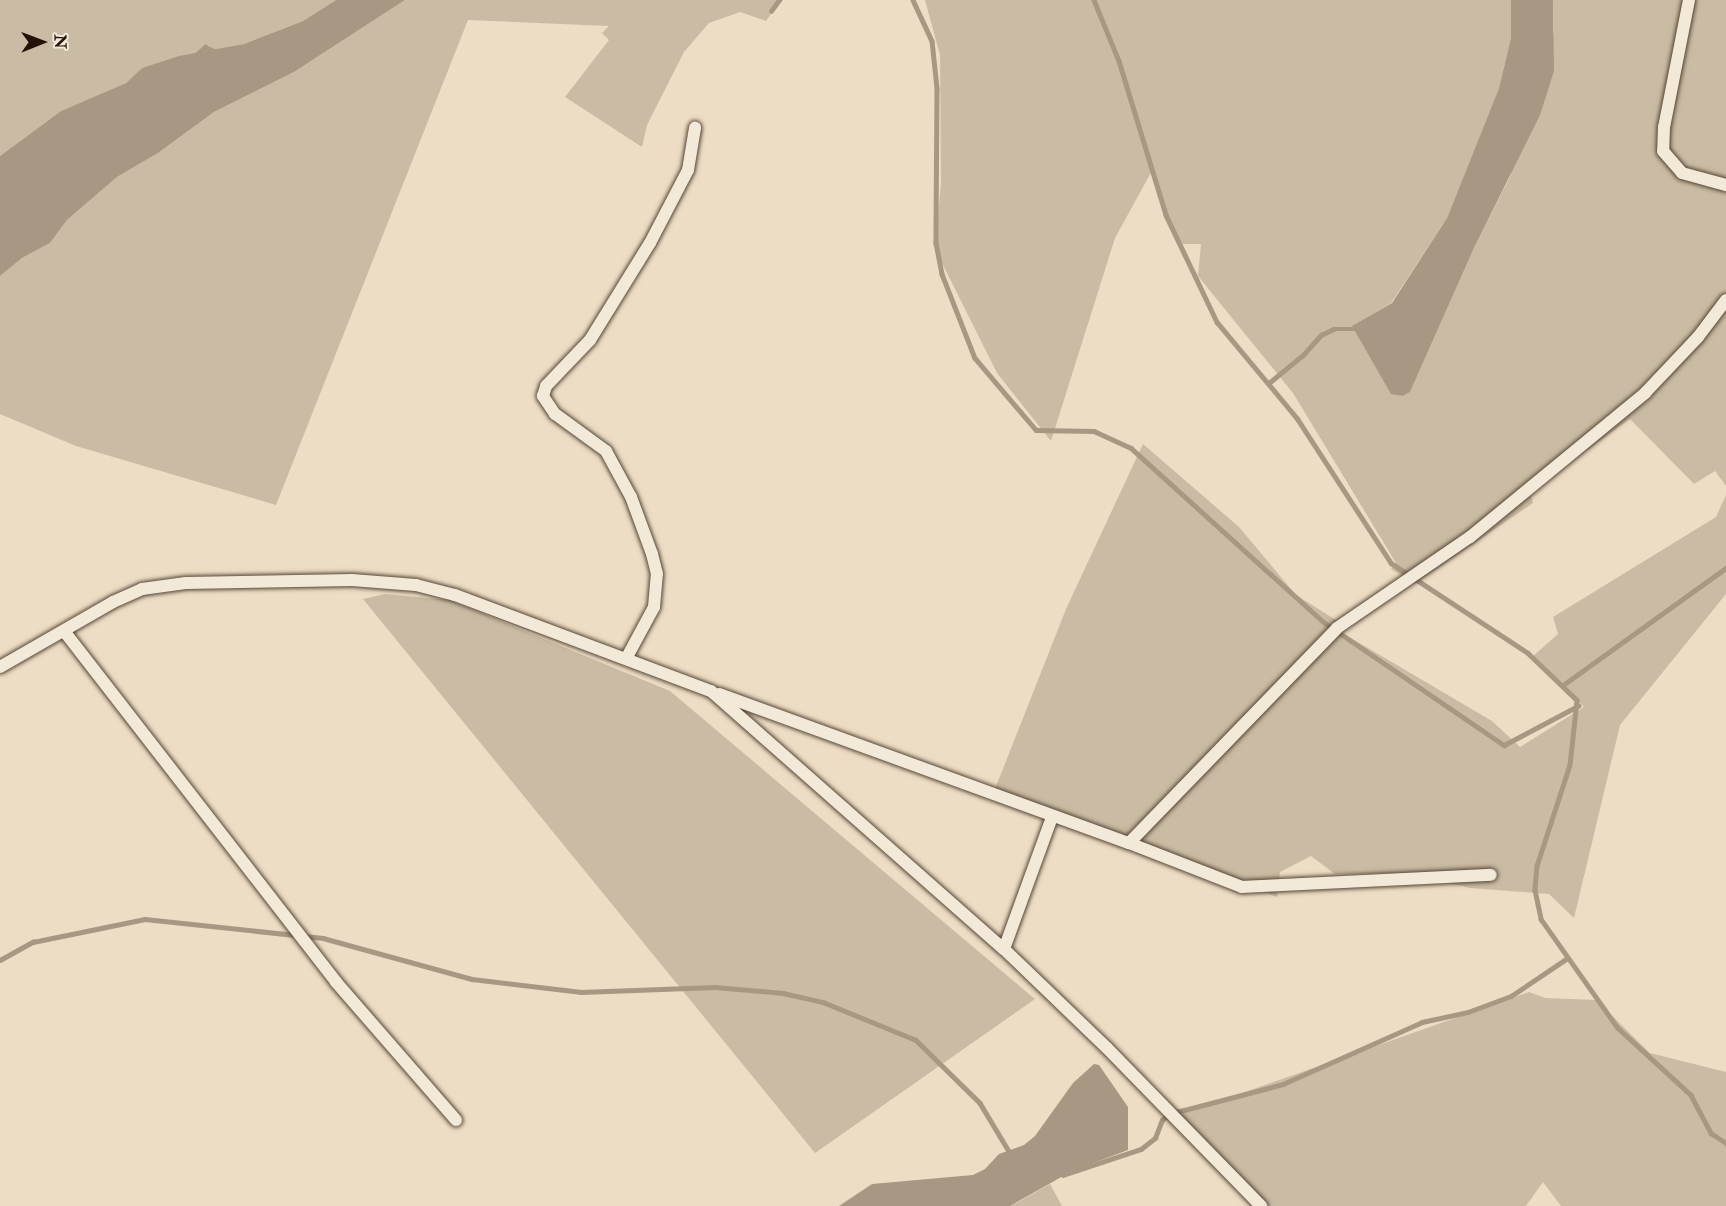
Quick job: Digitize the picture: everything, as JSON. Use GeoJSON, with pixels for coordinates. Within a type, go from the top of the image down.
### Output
{"type":"FeatureCollection","features":[{"type":"Feature","properties":{"kind":"street"},"geometry":{"type":"LineString","coordinates":[[1689,0],[1664,127],[1663,151],[1682,173],[1726,185]]}},
{"type":"Feature","properties":{"kind":"street"},"geometry":{"type":"LineString","coordinates":[[627,657],[654,607],[657,574],[652,554],[631,497],[606,451],[550,410],[544,401],[544,391],[590,340],[650,243],[685,179],[695,128]]}},
{"type":"Feature","properties":{"kind":"street"},"geometry":{"type":"LineString","coordinates":[[1129,843],[1337,628],[1470,537],[1645,393],[1698,337],[1726,300]]}},
{"type":"Feature","properties":{"kind":"street"},"geometry":{"type":"LineString","coordinates":[[0,667],[113,602],[161,586],[352,580],[416,585],[455,596],[627,657],[711,691],[1052,817],[1129,843],[1242,887],[1491,875]]}},
{"type":"Feature","properties":{"kind":"street"},"geometry":{"type":"LineString","coordinates":[[64,631],[336,982],[456,1120]]}},
{"type":"Feature","properties":{"kind":"street"},"geometry":{"type":"LineString","coordinates":[[711,691],[1004,949],[1107,1048],[1261,1206]]}},
{"type":"Feature","properties":{"kind":"street"},"geometry":{"type":"LineString","coordinates":[[1004,949],[1052,817]]}},
{"type":"Feature","properties":{"kind":"shaded area"},"geometry":{"type":"Polygon","coordinates":[[[0,0],[336,0],[303,21],[244,44],[142,68],[126,83],[61,111],[0,156],[0,0]]]}},
{"type":"Feature","properties":{"kind":"shaded area"},"geometry":{"type":"Polygon","coordinates":[[[336,0],[405,0],[294,72],[214,112],[158,153],[117,177],[67,220],[50,243],[22,258],[0,276],[0,156],[61,111],[126,83],[142,68],[179,56],[244,44],[303,21],[336,0]]]}},
{"type":"Feature","properties":{"kind":"shaded area"},"geometry":{"type":"Polygon","coordinates":[[[405,0],[781,0],[766,21],[740,12],[709,23],[684,52],[647,125],[642,147],[565,97],[609,40],[602,33],[609,26],[468,20],[276,505],[76,446],[0,414],[0,276],[22,258],[50,243],[67,220],[117,177],[158,153],[214,112],[294,72],[405,0]]]}},
{"type":"Feature","properties":{"kind":"shaded area"},"geometry":{"type":"Polygon","coordinates":[[[925,0],[1511,0],[1511,38],[1499,88],[1447,218],[1391,303],[1353,326],[1403,396],[1410,392],[1474,248],[1510,177],[1554,32],[1553,0],[1726,0],[1726,486],[1715,471],[1694,484],[1630,419],[1530,492],[1533,503],[1415,584],[1391,569],[1396,563],[1293,393],[1198,276],[1201,244],[1177,244],[1153,169],[1115,238],[1051,441],[997,373],[935,249],[941,183],[940,55],[925,0]]]}},
{"type":"Feature","properties":{"kind":"shaded area"},"geometry":{"type":"Polygon","coordinates":[[[1511,0],[1553,0],[1554,71],[1540,115],[1474,248],[1410,392],[1403,396],[1391,394],[1352,326],[1392,303],[1447,218],[1499,88],[1511,38],[1511,0]]]}},
{"type":"Feature","properties":{"kind":"shaded area"},"geometry":{"type":"Polygon","coordinates":[[[1143,444],[1239,527],[1296,595],[1344,625],[1339,631],[1492,721],[1520,747],[1584,707],[1532,657],[1558,634],[1553,617],[1716,517],[1726,495],[1726,594],[1620,725],[1574,918],[1549,894],[1470,888],[1407,873],[1335,874],[1311,856],[1280,872],[1277,897],[995,789],[1066,609],[1143,444]]]}},
{"type":"Feature","properties":{"kind":"shaded area"},"geometry":{"type":"Polygon","coordinates":[[[385,594],[449,600],[670,691],[1035,999],[815,1153],[363,599],[385,594]]]}},
{"type":"Feature","properties":{"kind":"shaded area"},"geometry":{"type":"Polygon","coordinates":[[[1529,992],[1545,998],[1596,1000],[1650,1053],[1726,1072],[1726,1206],[1561,1206],[1543,1182],[1526,1206],[1258,1206],[1177,1116],[1529,992]]]}},
{"type":"Feature","properties":{"kind":"shaded area"},"geometry":{"type":"Polygon","coordinates":[[[1094,1064],[1099,1065],[1128,1107],[1128,1150],[1072,1171],[1010,1206],[839,1206],[872,1184],[973,1175],[985,1169],[999,1154],[1024,1145],[1035,1136],[1073,1083],[1094,1064]]]}},
{"type":"Feature","properties":{"kind":"shaded area"},"geometry":{"type":"Polygon","coordinates":[[[1050,1184],[1062,1206],[1010,1206],[1018,1202],[1050,1184]]]}},
{"type":"Feature","properties":{"kind":"waterway"},"geometry":{"type":"LineString","coordinates":[[771,11],[779,0]]}},
{"type":"Feature","properties":{"kind":"waterway"},"geometry":{"type":"LineString","coordinates":[[913,0],[932,41],[937,88],[936,243],[942,274],[975,358],[1036,430],[1094,431],[1131,448],[1325,623],[1504,745],[1578,706]]}},
{"type":"Feature","properties":{"kind":"waterway"},"geometry":{"type":"LineString","coordinates":[[1094,0],[1119,61],[1166,215],[1217,322],[1297,418],[1391,563],[1528,653],[1577,700],[1570,765],[1537,866],[1535,890],[1541,919],[1618,1028],[1691,1095],[1711,1133],[1726,1143]]}},
{"type":"Feature","properties":{"kind":"waterway"},"geometry":{"type":"LineString","coordinates":[[194,57],[205,47],[218,53]]}},
{"type":"Feature","properties":{"kind":"waterway"},"geometry":{"type":"LineString","coordinates":[[1270,382],[1303,355],[1321,335],[1334,329],[1358,329]]}},
{"type":"Feature","properties":{"kind":"waterway"},"geometry":{"type":"LineString","coordinates":[[1563,685],[1726,568]]}},
{"type":"Feature","properties":{"kind":"waterway"},"geometry":{"type":"LineString","coordinates":[[0,960],[33,942],[145,919],[323,938],[472,979],[581,992],[715,987],[783,993],[823,1002],[916,1040],[980,1103],[1010,1153]]}},
{"type":"Feature","properties":{"kind":"waterway"},"geometry":{"type":"LineString","coordinates":[[1063,1175],[1141,1149],[1155,1138],[1162,1120],[1169,1114],[1283,1084],[1422,1022],[1468,1012],[1511,996],[1566,959]]}}]}
